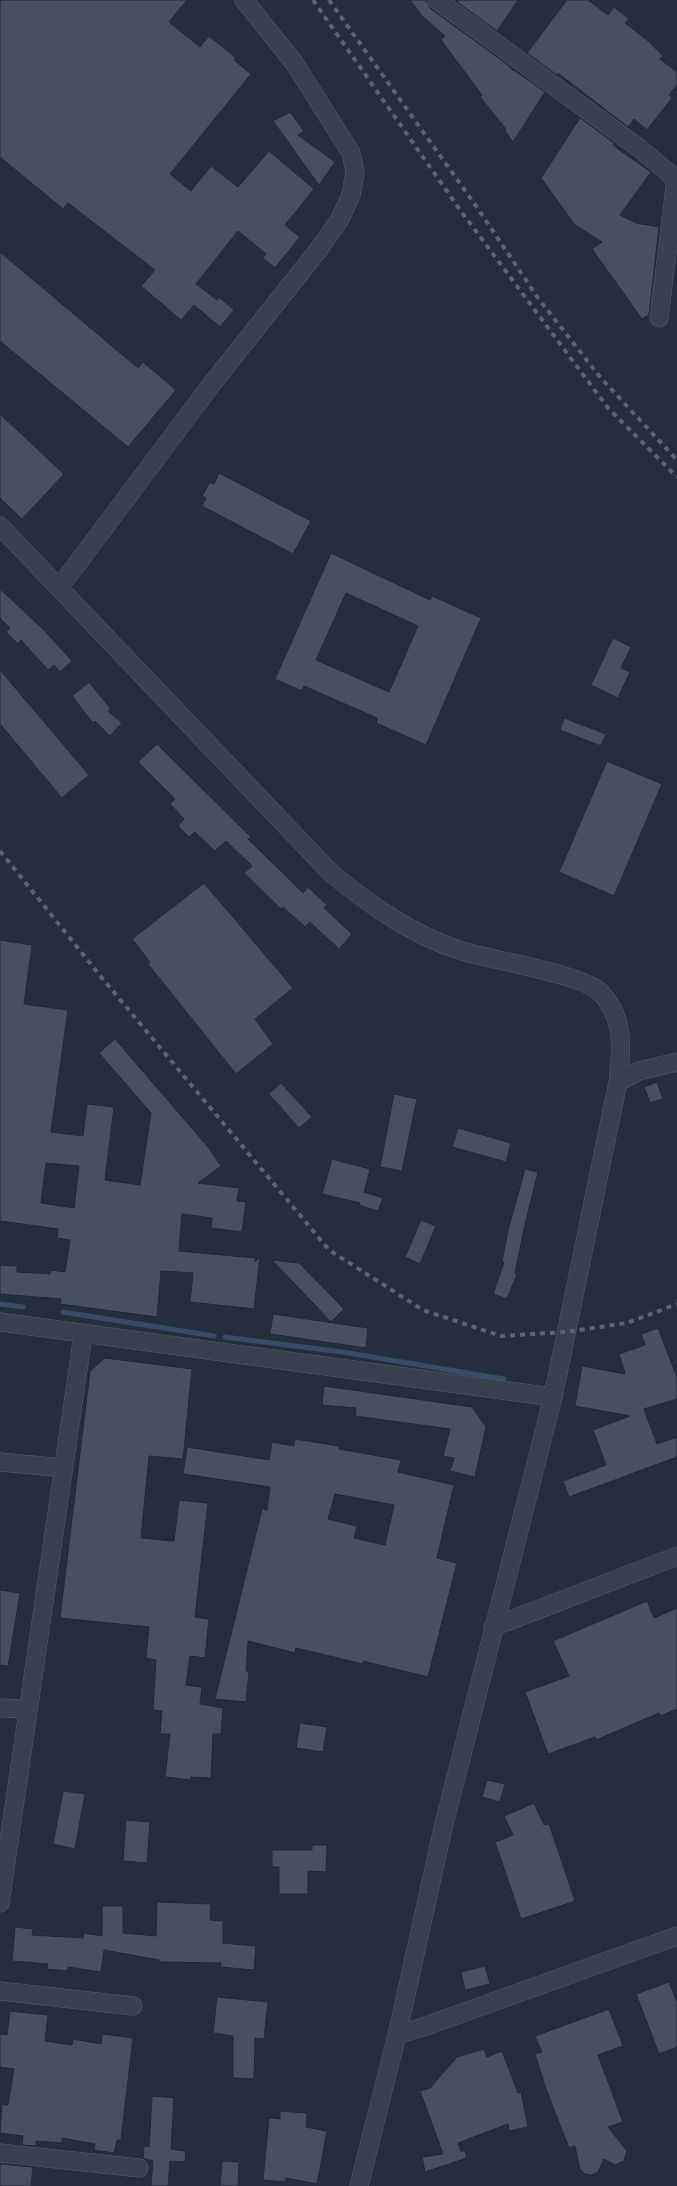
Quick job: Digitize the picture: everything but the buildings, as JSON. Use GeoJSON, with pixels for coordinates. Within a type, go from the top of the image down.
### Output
{"type":"FeatureCollection","features":[{"type":"Feature","properties":{"kind":"street"},"geometry":{"type":"LineString","coordinates":[[59,588],[211,385],[320,249],[340,219],[351,195],[355,172],[351,153],[295,64],[244,0]]}},
{"type":"Feature","properties":{"kind":"street"},"geometry":{"type":"LineString","coordinates":[[436,0],[639,148],[676,180],[659,318]]}},
{"type":"Feature","properties":{"kind":"street"},"geometry":{"type":"LineString","coordinates":[[0,526],[331,873],[368,903],[411,930],[461,951],[574,979],[598,990],[611,1005],[619,1026],[622,1049],[618,1082],[553,1397],[493,1626],[443,1828],[396,2035],[359,2186]]}},
{"type":"Feature","properties":{"kind":"street"},"geometry":{"type":"LineString","coordinates":[[618,1082],[639,1071],[677,1062]]}},
{"type":"Feature","properties":{"kind":"street"},"geometry":{"type":"LineString","coordinates":[[0,1322],[83,1335],[553,1397]]}},
{"type":"Feature","properties":{"kind":"street"},"geometry":{"type":"LineString","coordinates":[[0,1904],[83,1335]]}},
{"type":"Feature","properties":{"kind":"street"},"geometry":{"type":"LineString","coordinates":[[0,1462],[64,1468]]}},
{"type":"Feature","properties":{"kind":"street"},"geometry":{"type":"LineString","coordinates":[[493,1626],[677,1556]]}},
{"type":"Feature","properties":{"kind":"street"},"geometry":{"type":"LineString","coordinates":[[0,1708],[28,1709]]}},
{"type":"Feature","properties":{"kind":"street"},"geometry":{"type":"LineString","coordinates":[[396,2035],[677,1936]]}},
{"type":"Feature","properties":{"kind":"street"},"geometry":{"type":"LineString","coordinates":[[0,1991],[133,2006]]}},
{"type":"Feature","properties":{"kind":"street"},"geometry":{"type":"LineString","coordinates":[[0,2153],[139,2168]]}},
{"type":"Feature","properties":{"kind":"waterway"},"geometry":{"type":"LineString","coordinates":[[0,1304],[23,1307]]}},
{"type":"Feature","properties":{"kind":"waterway"},"geometry":{"type":"LineString","coordinates":[[63,1312],[214,1336]]}},
{"type":"Feature","properties":{"kind":"waterway"},"geometry":{"type":"LineString","coordinates":[[225,1337],[342,1352],[504,1379]]}},
{"type":"Feature","properties":{"kind":"railway"},"geometry":{"type":"LineString","coordinates":[[313,0],[458,207],[608,408],[677,477]]}},
{"type":"Feature","properties":{"kind":"railway"},"geometry":{"type":"LineString","coordinates":[[329,0],[476,206],[538,298],[600,377],[677,460]]}},
{"type":"Feature","properties":{"kind":"railway"},"geometry":{"type":"LineString","coordinates":[[0,851],[102,978],[329,1250],[423,1310],[501,1336],[566,1332],[627,1323],[677,1304]]}}]}
